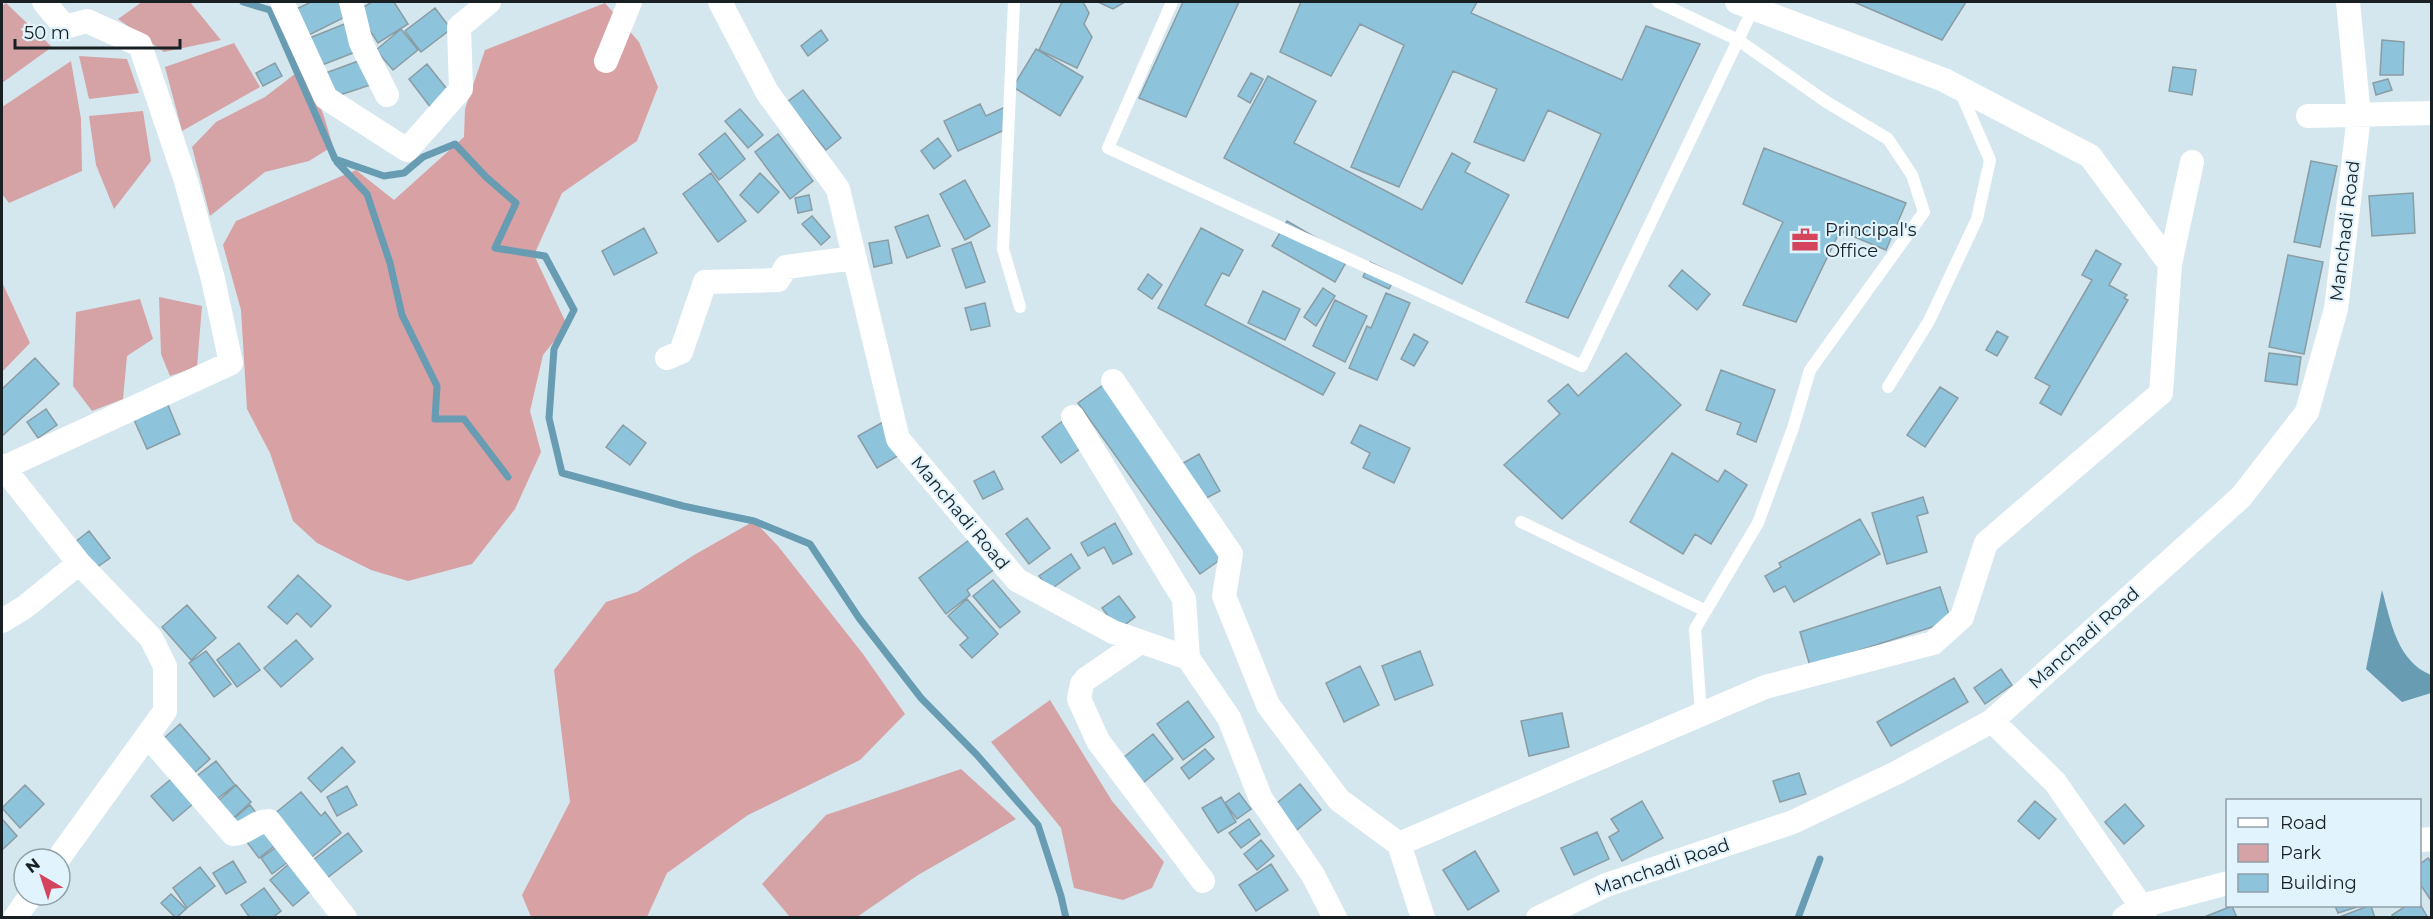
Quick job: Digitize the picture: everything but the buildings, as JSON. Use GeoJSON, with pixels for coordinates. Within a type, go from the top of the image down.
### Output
{"type":"FeatureCollection","features":[{"type":"Feature","properties":{"kind":"street"},"geometry":{"type":"LineString","coordinates":[[44,2],[65,27],[87,21],[140,45],[186,181],[213,279],[231,363],[2,467],[79,563],[150,638],[165,666],[165,711],[67,847]]}},
{"type":"Feature","properties":{"kind":"street"},"geometry":{"type":"LineString","coordinates":[[282,2],[326,98],[407,150],[461,89],[459,27],[489,2]]}},
{"type":"Feature","properties":{"kind":"street"},"geometry":{"type":"LineString","coordinates":[[351,2],[361,43],[387,95]]}},
{"type":"Feature","properties":{"kind":"street"},"geometry":{"type":"LineString","coordinates":[[606,61],[630,2]]}},
{"type":"Feature","properties":{"kind":"street","name":"Manchadi Road"},"geometry":{"type":"LineString","coordinates":[[720,2],[767,92],[838,189],[898,439],[1017,580],[1113,632],[1188,658]]}},
{"type":"Feature","properties":{"kind":"street","name":"Manchadi Road"},"geometry":{"type":"LineString","coordinates":[[1538,918],[1606,885],[1793,822],[1896,772],[1992,721],[2241,497],[2307,412],[2336,309],[2359,116],[2348,2]]}},
{"type":"Feature","properties":{"kind":"street"},"geometry":{"type":"LineString","coordinates":[[1745,5],[1932,76],[2090,156],[2170,264]]}},
{"type":"Feature","properties":{"kind":"street"},"geometry":{"type":"LineString","coordinates":[[2308,116],[2432,113]]}},
{"type":"Feature","properties":{"kind":"street"},"geometry":{"type":"LineString","coordinates":[[1399,844],[1765,687],[1933,643],[1962,617],[1986,543],[2161,393],[2170,264],[2192,162]]}},
{"type":"Feature","properties":{"kind":"street"},"geometry":{"type":"LineString","coordinates":[[667,358],[681,352],[705,282],[778,280],[786,267],[854,258]]}},
{"type":"Feature","properties":{"kind":"street"},"geometry":{"type":"LineString","coordinates":[[1113,381],[1231,554],[1224,597],[1268,705],[1340,800],[1399,844],[1423,918]]}},
{"type":"Feature","properties":{"kind":"street"},"geometry":{"type":"LineString","coordinates":[[1073,417],[1184,599],[1188,658],[1229,718],[1261,799],[1313,875],[1335,918]]}},
{"type":"Feature","properties":{"kind":"street"},"geometry":{"type":"LineString","coordinates":[[2,621],[25,607],[79,563]]}},
{"type":"Feature","properties":{"kind":"street"},"geometry":{"type":"LineString","coordinates":[[1140,642],[1086,679],[1082,684],[1079,699],[1098,741],[1203,881]]}},
{"type":"Feature","properties":{"kind":"street"},"geometry":{"type":"LineString","coordinates":[[1992,721],[2055,782],[2137,914],[2226,884]]}},
{"type":"Feature","properties":{"kind":"street"},"geometry":{"type":"LineString","coordinates":[[148,736],[233,834],[241,834],[259,821],[269,821],[345,918]]}},
{"type":"Feature","properties":{"kind":"lane"},"geometry":{"type":"LineString","coordinates":[[1014,2],[1003,249],[1020,307]]}},
{"type":"Feature","properties":{"kind":"lane"},"geometry":{"type":"LineString","coordinates":[[1172,2],[1108,148],[1582,366],[1738,40],[1745,5]]}},
{"type":"Feature","properties":{"kind":"lane"},"geometry":{"type":"LineString","coordinates":[[1658,2],[1738,40],[1825,101],[1888,139],[1912,175],[1924,212],[1810,370],[1793,428],[1758,523],[1695,629],[1701,714]]}},
{"type":"Feature","properties":{"kind":"lane"},"geometry":{"type":"LineString","coordinates":[[1888,387],[1929,321],[1977,219],[1990,160],[1959,88]]}},
{"type":"Feature","properties":{"kind":"lane"},"geometry":{"type":"LineString","coordinates":[[1521,522],[1706,610]]}},
{"type":"Feature","properties":{"kind":"green space"},"geometry":{"type":"Polygon","coordinates":[[[142,2],[190,2],[221,40],[164,52],[118,19],[142,2]]]}},
{"type":"Feature","properties":{"kind":"green space"},"geometry":{"type":"Polygon","coordinates":[[[6,3],[52,47],[2,83],[2,6],[6,3]]]}},
{"type":"Feature","properties":{"kind":"green space"},"geometry":{"type":"Polygon","coordinates":[[[234,43],[260,87],[182,131],[165,67],[234,43]]]}},
{"type":"Feature","properties":{"kind":"green space"},"geometry":{"type":"Polygon","coordinates":[[[79,56],[127,59],[139,93],[89,99],[79,56]]]}},
{"type":"Feature","properties":{"kind":"green space"},"geometry":{"type":"Polygon","coordinates":[[[71,61],[81,119],[82,171],[9,203],[2,194],[2,107],[71,61]]]}},
{"type":"Feature","properties":{"kind":"green space"},"geometry":{"type":"Polygon","coordinates":[[[300,70],[316,97],[333,146],[309,161],[265,172],[210,216],[192,147],[216,122],[265,97],[300,70]]]}},
{"type":"Feature","properties":{"kind":"green space"},"geometry":{"type":"Polygon","coordinates":[[[143,111],[151,161],[114,209],[96,165],[89,116],[143,111]]]}},
{"type":"Feature","properties":{"kind":"green space"},"geometry":{"type":"Polygon","coordinates":[[[159,297],[202,306],[197,367],[170,376],[161,354],[159,297]]]}},
{"type":"Feature","properties":{"kind":"green space"},"geometry":{"type":"Polygon","coordinates":[[[140,299],[153,339],[127,356],[123,399],[92,411],[73,386],[76,312],[140,299]]]}},
{"type":"Feature","properties":{"kind":"green space"},"geometry":{"type":"Polygon","coordinates":[[[1050,700],[1112,801],[1164,862],[1152,888],[1123,900],[1074,888],[1061,828],[991,742],[1050,700]]]}},
{"type":"Feature","properties":{"kind":"green space"},"geometry":{"type":"Polygon","coordinates":[[[961,769],[1016,819],[918,875],[857,917],[790,917],[762,884],[826,815],[961,769]]]}},
{"type":"Feature","properties":{"kind":"shaded area"},"geometry":{"type":"Polygon","coordinates":[[[605,3],[639,42],[658,87],[637,141],[562,193],[534,255],[567,325],[543,355],[530,411],[541,452],[515,509],[472,564],[408,581],[371,570],[317,543],[293,521],[270,453],[247,409],[241,310],[223,245],[236,221],[356,170],[394,200],[464,137],[465,109],[485,50],[605,3]]]}},
{"type":"Feature","properties":{"kind":"shaded area"},"geometry":{"type":"Polygon","coordinates":[[[2,282],[30,343],[2,372],[2,282]]]}},
{"type":"Feature","properties":{"kind":"shaded area"},"geometry":{"type":"Polygon","coordinates":[[[754,521],[778,546],[863,654],[905,714],[860,760],[748,815],[667,873],[647,917],[531,917],[522,895],[570,802],[554,670],[606,602],[637,592],[694,555],[754,521]]]}},
{"type":"Feature","properties":{"kind":"water"},"geometry":{"type":"Polygon","coordinates":[[[2382,590],[2392,627],[2403,650],[2420,669],[2431,675],[2431,693],[2402,702],[2366,669],[2382,590]]]}},
{"type":"Feature","properties":{"kind":"waterway"},"geometry":{"type":"LineString","coordinates":[[243,2],[270,10],[335,159],[384,176],[404,173],[423,157],[455,144],[486,177],[516,203],[495,248],[545,256],[574,310],[554,349],[549,418],[562,473],[683,506],[754,521],[810,544],[859,618],[921,698],[977,755],[1038,825],[1066,918]]}},
{"type":"Feature","properties":{"kind":"waterway"},"geometry":{"type":"LineString","coordinates":[[337,162],[367,194],[390,263],[402,315],[437,386],[435,419],[464,419],[508,477]]}},
{"type":"Feature","properties":{"kind":"waterway"},"geometry":{"type":"LineString","coordinates":[[1798,918],[1820,859]]}},
{"type":"Feature","properties":{"kind":"place","name":"Principal's Office"},"geometry":{"type":"Point","coordinates":[1805,240]}}]}
